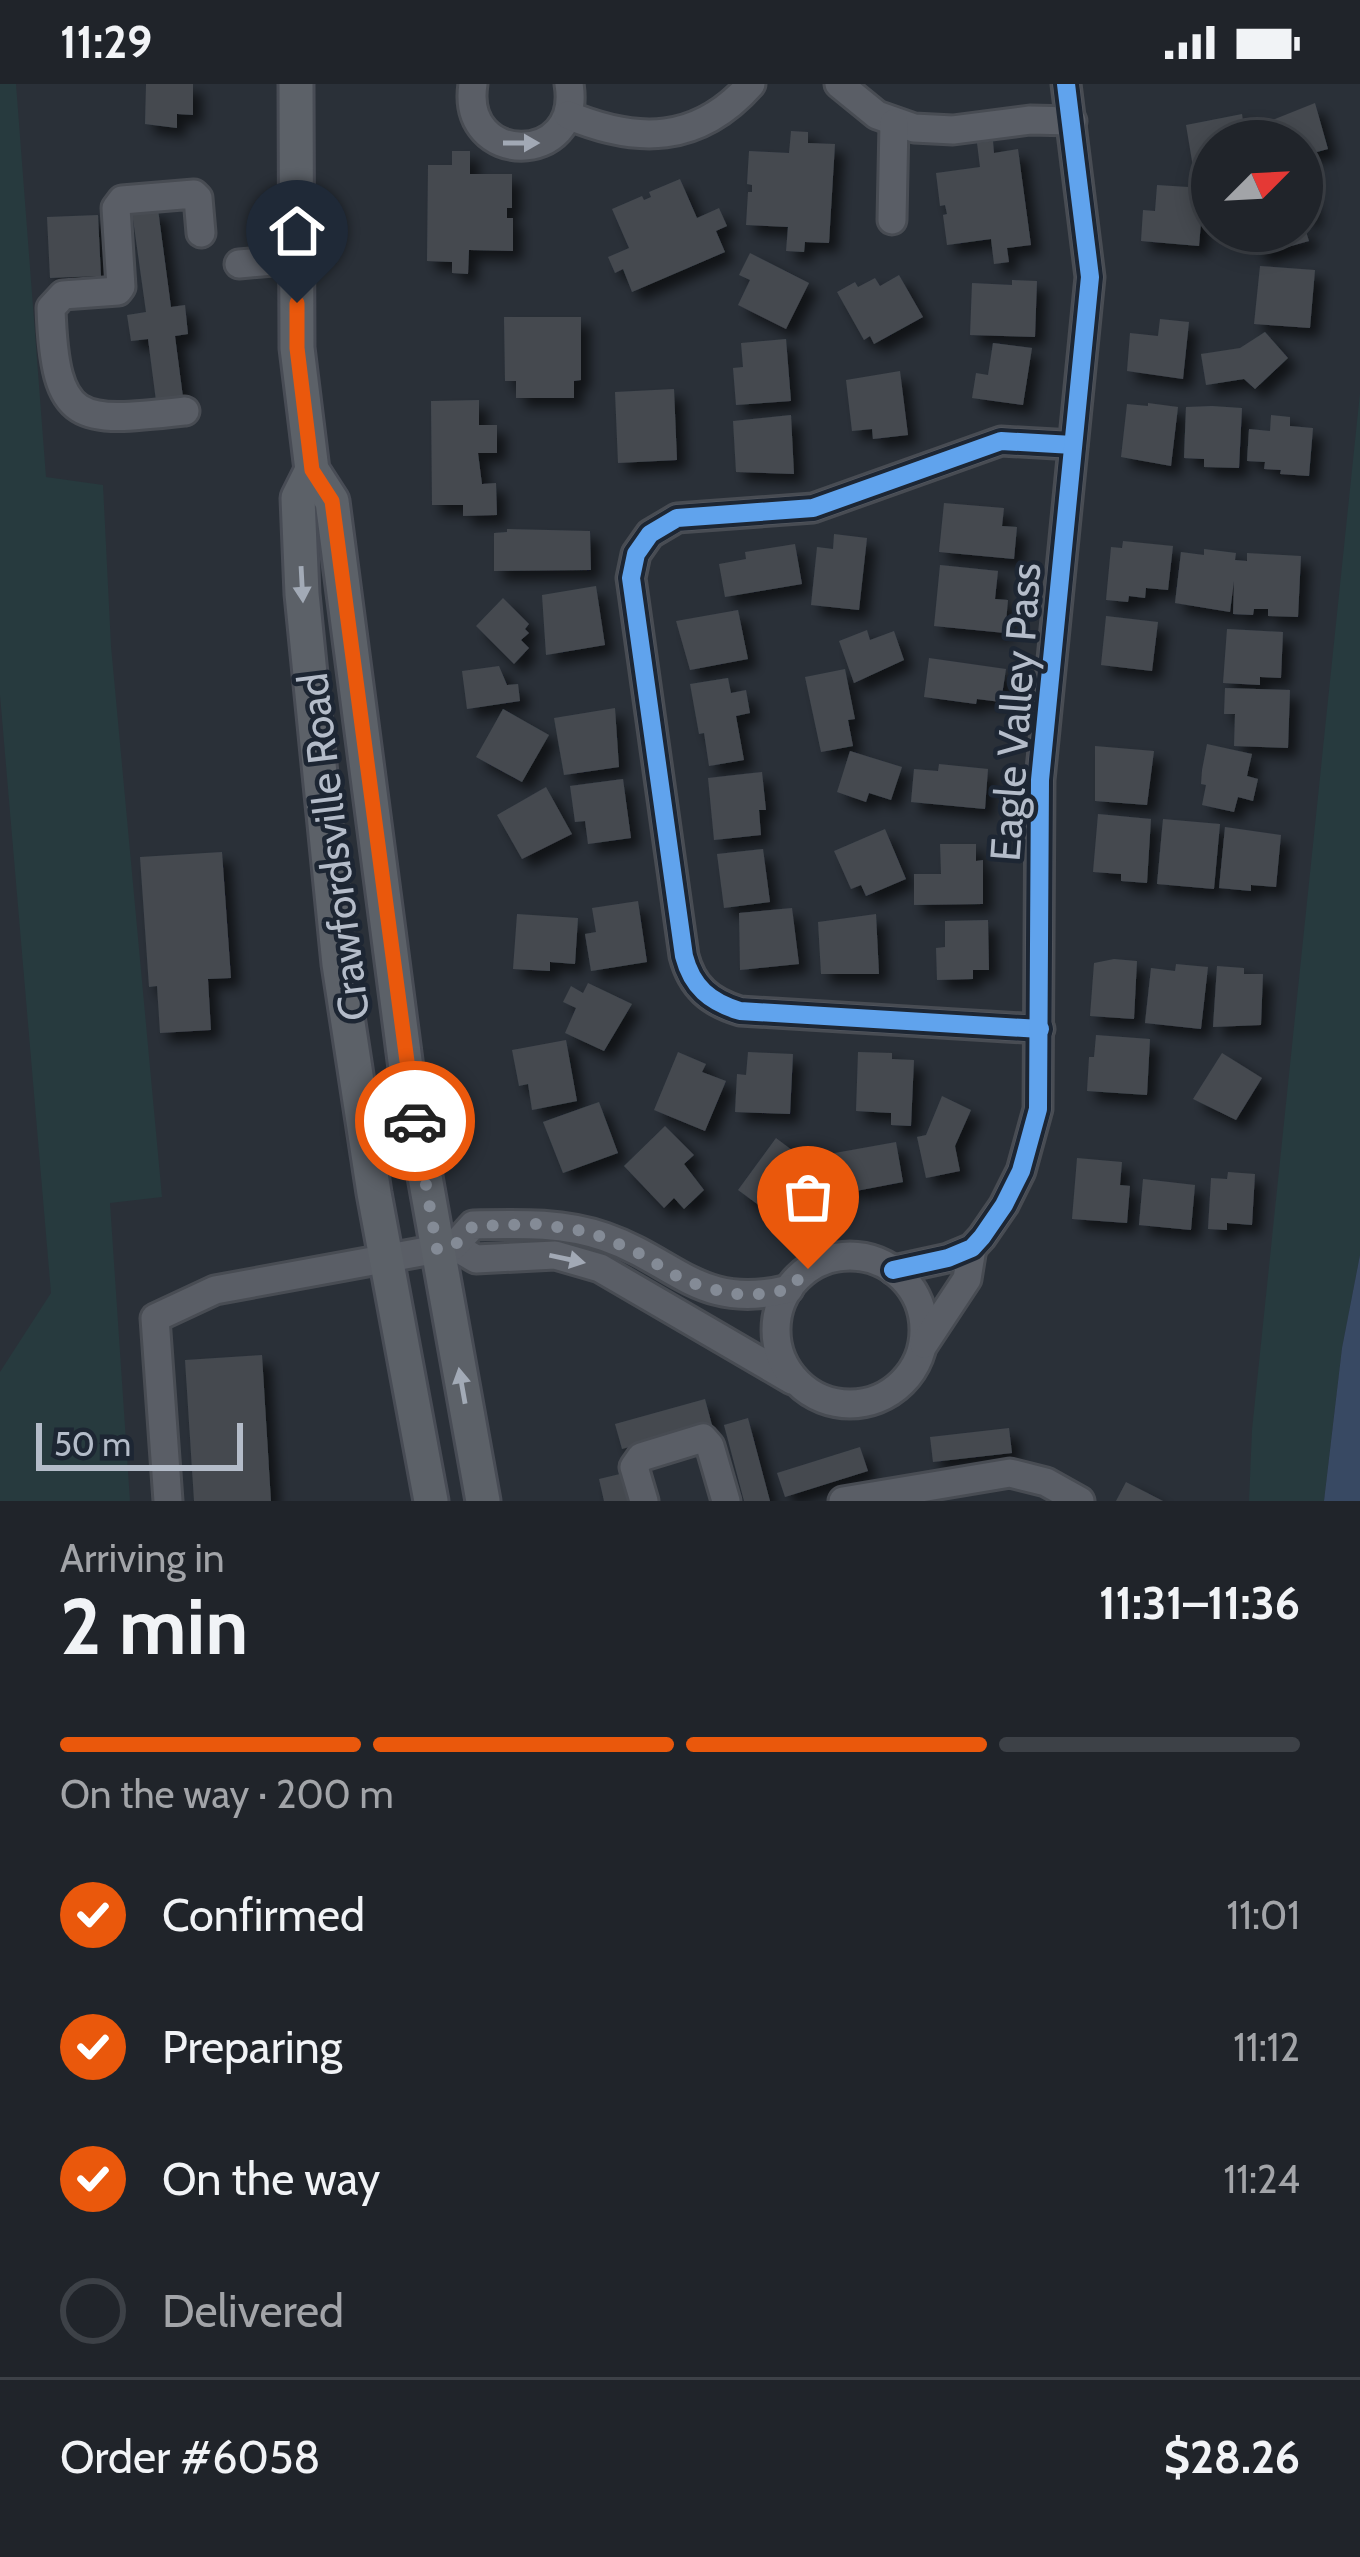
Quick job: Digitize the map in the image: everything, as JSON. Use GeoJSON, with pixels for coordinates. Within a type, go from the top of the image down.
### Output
{"type":"FeatureCollection","features":[{"type":"Feature","properties":{"kind":"main road","name":"Crawfordsville Road"},"geometry":{"type":"LineString","coordinates":[[296,84],[297,348],[312,470],[332,501],[393,975],[446,1247],[483,1501]]}},
{"type":"Feature","properties":{"kind":"main road","name":"Crawfordsville Road"},"geometry":{"type":"LineString","coordinates":[[312,470],[298,498],[310,693],[339,964],[385,1257],[431,1501]]}},
{"type":"Feature","properties":{"kind":"street"},"geometry":{"type":"LineString","coordinates":[[472,84],[478,123],[490,137],[526,147],[559,131],[568,115],[569,84]]}},
{"type":"Feature","properties":{"kind":"street"},"geometry":{"type":"LineString","coordinates":[[568,115],[615,133],[666,134],[715,116],[751,84]]}},
{"type":"Feature","properties":{"kind":"street"},"geometry":{"type":"LineString","coordinates":[[839,84],[894,123],[914,128],[953,130],[1030,120],[1072,121]]}},
{"type":"Feature","properties":{"kind":"street","name":"Eagle Valley Pass"},"geometry":{"type":"LineString","coordinates":[[446,1247],[476,1259],[555,1255],[600,1268],[808,1390],[839,1402],[873,1400],[902,1383],[967,1279],[972,1247],[1004,1205],[1030,1146],[1041,1083],[1039,796],[1090,277],[1066,84]]}},
{"type":"Feature","properties":{"kind":"street"},"geometry":{"type":"LineString","coordinates":[[892,220],[894,123]]}},
{"type":"Feature","properties":{"kind":"street"},"geometry":{"type":"LineString","coordinates":[[185,411],[106,418],[64,396],[53,358],[51,308],[63,295],[121,287],[116,208],[122,200],[194,194],[201,233]]}},
{"type":"Feature","properties":{"kind":"street"},"geometry":{"type":"LineString","coordinates":[[239,264],[296,259]]}},
{"type":"Feature","properties":{"kind":"street"},"geometry":{"type":"LineString","coordinates":[[1040,1028],[740,1011],[717,1003],[692,980],[631,588],[636,554],[653,531],[685,516],[813,508],[1001,441],[1073,445]]}},
{"type":"Feature","properties":{"kind":"street","name":"Eagle Valley Pass"},"geometry":{"type":"LineString","coordinates":[[168,1501],[155,1318],[215,1289],[446,1247],[473,1226],[564,1227],[610,1238],[707,1289],[753,1295],[789,1289]]}},
{"type":"Feature","properties":{"kind":"street"},"geometry":{"type":"LineString","coordinates":[[893,1270],[934,1263],[972,1247]]}},
{"type":"Feature","properties":{"kind":"street"},"geometry":{"type":"LineString","coordinates":[[808,1390],[787,1367],[777,1338],[780,1307],[789,1289],[816,1264],[842,1256],[869,1258],[893,1270],[917,1298],[924,1322],[922,1346]]}},
{"type":"Feature","properties":{"kind":"street"},"geometry":{"type":"LineString","coordinates":[[644,1501],[634,1467],[641,1457],[703,1438],[710,1446],[726,1501]]}},
{"type":"Feature","properties":{"kind":"street"},"geometry":{"type":"LineString","coordinates":[[843,1501],[1010,1473],[1046,1482],[1080,1501]]}},
{"type":"Feature","properties":{"kind":"green space"},"geometry":{"type":"Polygon","coordinates":[[[0,84],[16,84],[46,477],[103,485],[111,646],[162,1197],[110,1203],[130,1501],[0,1501],[0,1372],[51,1293],[0,695],[0,84]]]}},
{"type":"Feature","properties":{"kind":"green space"},"geometry":{"type":"Polygon","coordinates":[[[1360,393],[1360,1255],[1342,1348],[1324,1501],[1249,1501],[1252,1430],[1360,393]]]}},
{"type":"Feature","properties":{"kind":"water"},"geometry":{"type":"Polygon","coordinates":[[[1360,1255],[1360,1501],[1324,1501],[1342,1348],[1360,1255]]]}},
{"type":"Feature","properties":{"kind":"building"},"geometry":{"type":"Polygon","coordinates":[[[146,84],[193,84],[193,115],[177,114],[177,128],[145,124],[146,84]]]}},
{"type":"Feature","properties":{"kind":"building"},"geometry":{"type":"Polygon","coordinates":[[[1315,103],[1320,120],[1272,120],[1315,103]]]}},
{"type":"Feature","properties":{"kind":"building"},"geometry":{"type":"Polygon","coordinates":[[[1242,114],[1243,120],[1211,120],[1242,114]]]}},
{"type":"Feature","properties":{"kind":"building"},"geometry":{"type":"Polygon","coordinates":[[[791,131],[808,132],[808,143],[835,144],[829,243],[805,242],[804,252],[786,251],[788,227],[746,225],[748,192],[752,192],[752,185],[747,184],[749,151],[789,153],[791,131]]]}},
{"type":"Feature","properties":{"kind":"building"},"geometry":{"type":"Polygon","coordinates":[[[993,141],[994,153],[1018,149],[1031,245],[1007,248],[1009,262],[994,264],[991,239],[947,245],[943,215],[947,214],[945,205],[940,206],[936,173],[980,167],[977,143],[993,141]]]}},
{"type":"Feature","properties":{"kind":"building"},"geometry":{"type":"Polygon","coordinates":[[[452,151],[470,151],[470,174],[512,174],[512,208],[507,208],[507,218],[513,218],[513,251],[469,250],[468,274],[452,273],[452,262],[427,261],[428,165],[452,165],[452,151]]]}},
{"type":"Feature","properties":{"kind":"building"},"geometry":{"type":"Polygon","coordinates":[[[680,179],[697,218],[719,208],[727,226],[716,231],[725,252],[632,292],[623,269],[615,273],[608,257],[629,248],[612,209],[642,196],[644,200],[651,197],[649,192],[680,179]]]}},
{"type":"Feature","properties":{"kind":"building"},"geometry":{"type":"Polygon","coordinates":[[[1157,185],[1191,187],[1191,245],[1141,241],[1143,210],[1155,211],[1157,185]]]}},
{"type":"Feature","properties":{"kind":"building"},"geometry":{"type":"Polygon","coordinates":[[[158,209],[171,307],[185,305],[188,334],[175,336],[183,397],[156,401],[148,339],[131,341],[127,315],[146,312],[132,212],[158,209]]]}},
{"type":"Feature","properties":{"kind":"building"},"geometry":{"type":"Polygon","coordinates":[[[98,215],[101,276],[50,278],[47,217],[98,215]]]}},
{"type":"Feature","properties":{"kind":"building"},"geometry":{"type":"Polygon","coordinates":[[[750,253],[809,283],[786,329],[738,305],[750,280],[739,275],[750,253]]]}},
{"type":"Feature","properties":{"kind":"building"},"geometry":{"type":"Polygon","coordinates":[[[1260,266],[1315,270],[1310,328],[1254,324],[1260,266]]]}},
{"type":"Feature","properties":{"kind":"building"},"geometry":{"type":"Polygon","coordinates":[[[899,275],[923,317],[874,344],[870,336],[864,340],[837,292],[875,278],[880,286],[899,275]]]}},
{"type":"Feature","properties":{"kind":"building"},"geometry":{"type":"Polygon","coordinates":[[[1012,280],[1037,281],[1035,337],[970,335],[972,283],[1012,285],[1012,280]]]}},
{"type":"Feature","properties":{"kind":"building"},"geometry":{"type":"Polygon","coordinates":[[[504,317],[581,317],[581,380],[574,381],[574,398],[516,398],[516,381],[505,381],[504,317]]]}},
{"type":"Feature","properties":{"kind":"building"},"geometry":{"type":"Polygon","coordinates":[[[1160,319],[1189,322],[1183,379],[1127,371],[1130,333],[1158,336],[1160,319]]]}},
{"type":"Feature","properties":{"kind":"building"},"geometry":{"type":"Polygon","coordinates":[[[1265,332],[1288,358],[1255,389],[1244,379],[1206,385],[1201,354],[1240,348],[1265,332]]]}},
{"type":"Feature","properties":{"kind":"building"},"geometry":{"type":"Polygon","coordinates":[[[786,339],[791,401],[736,405],[733,368],[743,367],[741,343],[786,339]]]}},
{"type":"Feature","properties":{"kind":"building"},"geometry":{"type":"Polygon","coordinates":[[[993,343],[1032,348],[1023,405],[972,398],[976,373],[988,375],[993,343]]]}},
{"type":"Feature","properties":{"kind":"building"},"geometry":{"type":"Polygon","coordinates":[[[900,371],[908,435],[873,439],[872,429],[852,431],[846,380],[900,371]]]}},
{"type":"Feature","properties":{"kind":"building"},"geometry":{"type":"Polygon","coordinates":[[[674,389],[677,460],[618,463],[615,392],[674,389]]]}},
{"type":"Feature","properties":{"kind":"building"},"geometry":{"type":"Polygon","coordinates":[[[479,400],[479,425],[497,425],[497,453],[478,453],[482,484],[496,483],[497,515],[463,516],[463,505],[432,505],[431,401],[479,400]]]}},
{"type":"Feature","properties":{"kind":"building"},"geometry":{"type":"Polygon","coordinates":[[[1127,404],[1178,407],[1171,466],[1121,457],[1127,404]]]}},
{"type":"Feature","properties":{"kind":"building"},"geometry":{"type":"Polygon","coordinates":[[[1186,407],[1242,408],[1239,468],[1204,467],[1204,459],[1184,458],[1186,407]]]}},
{"type":"Feature","properties":{"kind":"building"},"geometry":{"type":"Polygon","coordinates":[[[791,415],[794,474],[736,472],[733,421],[791,415]]]}},
{"type":"Feature","properties":{"kind":"building"},"geometry":{"type":"Polygon","coordinates":[[[1271,415],[1290,417],[1290,426],[1313,428],[1309,476],[1280,474],[1281,470],[1264,469],[1265,462],[1247,461],[1249,429],[1270,431],[1271,415]]]}},
{"type":"Feature","properties":{"kind":"building"},"geometry":{"type":"Polygon","coordinates":[[[944,503],[1004,508],[1002,526],[1017,527],[1014,559],[939,552],[944,503]]]}},
{"type":"Feature","properties":{"kind":"building"},"geometry":{"type":"Polygon","coordinates":[[[507,529],[590,531],[591,570],[494,571],[494,533],[507,529]]]}},
{"type":"Feature","properties":{"kind":"building"},"geometry":{"type":"Polygon","coordinates":[[[834,534],[867,538],[859,610],[811,605],[817,547],[833,549],[834,534]]]}},
{"type":"Feature","properties":{"kind":"building"},"geometry":{"type":"Polygon","coordinates":[[[1123,541],[1173,546],[1168,590],[1146,588],[1145,598],[1129,596],[1128,602],[1106,600],[1111,547],[1122,548],[1123,541]]]}},
{"type":"Feature","properties":{"kind":"building"},"geometry":{"type":"Polygon","coordinates":[[[795,544],[802,584],[725,597],[719,564],[746,559],[745,552],[795,544]]]}},
{"type":"Feature","properties":{"kind":"building"},"geometry":{"type":"Polygon","coordinates":[[[1204,549],[1236,553],[1235,560],[1247,561],[1247,553],[1301,556],[1298,617],[1268,616],[1268,609],[1254,609],[1253,615],[1233,614],[1234,581],[1230,612],[1175,603],[1181,552],[1204,555],[1204,549]]]}},
{"type":"Feature","properties":{"kind":"building"},"geometry":{"type":"Polygon","coordinates":[[[940,565],[998,571],[995,599],[1008,600],[1005,633],[934,626],[940,565]]]}},
{"type":"Feature","properties":{"kind":"building"},"geometry":{"type":"Polygon","coordinates":[[[596,586],[605,645],[546,655],[542,595],[596,586]]]}},
{"type":"Feature","properties":{"kind":"building"},"geometry":{"type":"Polygon","coordinates":[[[503,598],[529,624],[525,629],[529,633],[521,640],[529,648],[514,664],[476,626],[503,598]]]}},
{"type":"Feature","properties":{"kind":"building"},"geometry":{"type":"Polygon","coordinates":[[[738,610],[748,659],[690,670],[676,621],[738,610]]]}},
{"type":"Feature","properties":{"kind":"building"},"geometry":{"type":"Polygon","coordinates":[[[1106,616],[1158,622],[1152,671],[1101,665],[1106,616]]]}},
{"type":"Feature","properties":{"kind":"building"},"geometry":{"type":"Polygon","coordinates":[[[1227,629],[1283,632],[1281,678],[1260,677],[1260,685],[1223,683],[1227,629]]]}},
{"type":"Feature","properties":{"kind":"building"},"geometry":{"type":"Polygon","coordinates":[[[867,630],[870,640],[894,631],[904,660],[854,683],[839,641],[867,630]]]}},
{"type":"Feature","properties":{"kind":"building"},"geometry":{"type":"Polygon","coordinates":[[[929,658],[1006,669],[1001,702],[977,699],[976,704],[924,697],[929,658]]]}},
{"type":"Feature","properties":{"kind":"building"},"geometry":{"type":"Polygon","coordinates":[[[499,666],[507,685],[518,684],[520,701],[467,709],[462,671],[499,666]]]}},
{"type":"Feature","properties":{"kind":"building"},"geometry":{"type":"Polygon","coordinates":[[[845,669],[855,719],[848,720],[853,746],[821,752],[805,677],[845,669]]]}},
{"type":"Feature","properties":{"kind":"building"},"geometry":{"type":"Polygon","coordinates":[[[728,678],[731,693],[746,690],[750,713],[736,716],[744,760],[709,766],[690,684],[728,678]]]}},
{"type":"Feature","properties":{"kind":"building"},"geometry":{"type":"Polygon","coordinates":[[[1225,688],[1290,690],[1288,748],[1234,746],[1235,714],[1224,714],[1225,688]]]}},
{"type":"Feature","properties":{"kind":"building"},"geometry":{"type":"Polygon","coordinates":[[[615,708],[619,767],[564,775],[554,718],[615,708]]]}},
{"type":"Feature","properties":{"kind":"building"},"geometry":{"type":"Polygon","coordinates":[[[503,709],[549,735],[522,782],[476,757],[503,709]]]}},
{"type":"Feature","properties":{"kind":"building"},"geometry":{"type":"Polygon","coordinates":[[[1207,744],[1252,754],[1247,776],[1258,779],[1253,801],[1238,797],[1234,812],[1202,805],[1207,744]]]}},
{"type":"Feature","properties":{"kind":"building"},"geometry":{"type":"Polygon","coordinates":[[[1095,746],[1154,751],[1147,805],[1095,801],[1095,746]]]}},
{"type":"Feature","properties":{"kind":"building"},"geometry":{"type":"Polygon","coordinates":[[[850,751],[902,767],[891,800],[869,793],[866,802],[837,792],[850,751]]]}},
{"type":"Feature","properties":{"kind":"building"},"geometry":{"type":"Polygon","coordinates":[[[939,764],[988,769],[985,809],[911,802],[914,769],[938,771],[939,764]]]}},
{"type":"Feature","properties":{"kind":"building"},"geometry":{"type":"Polygon","coordinates":[[[762,772],[766,810],[759,810],[761,835],[714,840],[708,778],[762,772]]]}},
{"type":"Feature","properties":{"kind":"building"},"geometry":{"type":"Polygon","coordinates":[[[623,779],[631,838],[588,844],[585,821],[575,822],[570,786],[623,779]]]}},
{"type":"Feature","properties":{"kind":"building"},"geometry":{"type":"Polygon","coordinates":[[[546,787],[572,834],[522,859],[497,815],[546,787]]]}},
{"type":"Feature","properties":{"kind":"building"},"geometry":{"type":"Polygon","coordinates":[[[1098,814],[1151,819],[1147,883],[1121,881],[1121,874],[1093,872],[1098,814]]]}},
{"type":"Feature","properties":{"kind":"building"},"geometry":{"type":"Polygon","coordinates":[[[1163,819],[1220,824],[1214,889],[1157,884],[1163,819]]]}},
{"type":"Feature","properties":{"kind":"building"},"geometry":{"type":"Polygon","coordinates":[[[1225,827],[1281,835],[1276,887],[1219,888],[1225,827]]]}},
{"type":"Feature","properties":{"kind":"building"},"geometry":{"type":"Polygon","coordinates":[[[885,829],[906,879],[866,896],[861,885],[851,889],[834,851],[885,829]]]}},
{"type":"Feature","properties":{"kind":"building"},"geometry":{"type":"Polygon","coordinates":[[[940,844],[976,844],[976,861],[983,860],[983,904],[914,905],[914,874],[941,874],[940,844]]]}},
{"type":"Feature","properties":{"kind":"building"},"geometry":{"type":"Polygon","coordinates":[[[763,849],[770,902],[724,908],[717,854],[763,849]]]}},
{"type":"Feature","properties":{"kind":"building"},"geometry":{"type":"Polygon","coordinates":[[[222,852],[231,978],[208,979],[211,1030],[160,1033],[157,986],[149,987],[140,857],[222,852]]]}},
{"type":"Feature","properties":{"kind":"building"},"geometry":{"type":"Polygon","coordinates":[[[638,901],[647,962],[591,971],[585,934],[596,932],[592,908],[638,901]]]}},
{"type":"Feature","properties":{"kind":"building"},"geometry":{"type":"Polygon","coordinates":[[[792,908],[799,964],[740,970],[739,913],[792,908]]]}},
{"type":"Feature","properties":{"kind":"building"},"geometry":{"type":"Polygon","coordinates":[[[517,914],[578,918],[575,964],[550,962],[550,971],[513,969],[517,914]]]}},
{"type":"Feature","properties":{"kind":"building"},"geometry":{"type":"Polygon","coordinates":[[[876,914],[879,974],[821,974],[818,922],[876,914]]]}},
{"type":"Feature","properties":{"kind":"building"},"geometry":{"type":"Polygon","coordinates":[[[988,920],[989,970],[973,970],[973,979],[937,980],[936,948],[945,947],[945,921],[988,920]]]}},
{"type":"Feature","properties":{"kind":"building"},"geometry":{"type":"Polygon","coordinates":[[[1137,961],[1134,1019],[1090,1016],[1094,963],[1137,961]]]}},
{"type":"Feature","properties":{"kind":"building"},"geometry":{"type":"Polygon","coordinates":[[[1176,964],[1208,967],[1201,1029],[1145,1023],[1151,968],[1175,971],[1176,964]]]}},
{"type":"Feature","properties":{"kind":"building"},"geometry":{"type":"Polygon","coordinates":[[[1217,966],[1263,974],[1261,1025],[1213,1027],[1217,966]]]}},
{"type":"Feature","properties":{"kind":"building"},"geometry":{"type":"Polygon","coordinates":[[[588,983],[632,1004],[604,1051],[565,1033],[576,1008],[563,1002],[571,986],[583,993],[588,983]]]}},
{"type":"Feature","properties":{"kind":"building"},"geometry":{"type":"Polygon","coordinates":[[[1096,1035],[1150,1039],[1147,1095],[1087,1091],[1096,1035]]]}},
{"type":"Feature","properties":{"kind":"building"},"geometry":{"type":"Polygon","coordinates":[[[566,1040],[577,1101],[532,1110],[528,1084],[519,1086],[512,1050],[566,1040]]]}},
{"type":"Feature","properties":{"kind":"building"},"geometry":{"type":"Polygon","coordinates":[[[678,1052],[706,1064],[702,1072],[726,1081],[705,1131],[654,1110],[678,1052]]]}},
{"type":"Feature","properties":{"kind":"building"},"geometry":{"type":"Polygon","coordinates":[[[748,1052],[793,1054],[790,1114],[735,1112],[737,1074],[746,1075],[748,1052]]]}},
{"type":"Feature","properties":{"kind":"building"},"geometry":{"type":"Polygon","coordinates":[[[858,1052],[892,1053],[892,1059],[914,1060],[911,1126],[891,1125],[891,1113],[856,1111],[858,1052]]]}},
{"type":"Feature","properties":{"kind":"building"},"geometry":{"type":"Polygon","coordinates":[[[1222,1053],[1262,1078],[1236,1120],[1193,1099],[1222,1053]]]}},
{"type":"Feature","properties":{"kind":"building"},"geometry":{"type":"Polygon","coordinates":[[[942,1096],[971,1110],[955,1146],[960,1171],[926,1178],[917,1137],[926,1135],[942,1096]]]}},
{"type":"Feature","properties":{"kind":"building"},"geometry":{"type":"Polygon","coordinates":[[[599,1102],[618,1153],[563,1173],[543,1122],[599,1102]]]}},
{"type":"Feature","properties":{"kind":"building"},"geometry":{"type":"Polygon","coordinates":[[[665,1126],[694,1155],[684,1164],[704,1190],[684,1209],[674,1198],[664,1208],[624,1166],[665,1126]]]}},
{"type":"Feature","properties":{"kind":"building"},"geometry":{"type":"Polygon","coordinates":[[[776,1138],[817,1169],[793,1200],[800,1206],[786,1225],[738,1190],[776,1138]]]}},
{"type":"Feature","properties":{"kind":"building"},"geometry":{"type":"Polygon","coordinates":[[[896,1142],[903,1182],[856,1191],[854,1186],[835,1189],[829,1154],[896,1142]]]}},
{"type":"Feature","properties":{"kind":"building"},"geometry":{"type":"Polygon","coordinates":[[[1077,1158],[1122,1162],[1120,1185],[1130,1186],[1127,1223],[1072,1219],[1077,1158]]]}},
{"type":"Feature","properties":{"kind":"building"},"geometry":{"type":"Polygon","coordinates":[[[1228,1172],[1255,1174],[1252,1225],[1227,1223],[1227,1230],[1208,1229],[1211,1178],[1227,1179],[1228,1172]]]}},
{"type":"Feature","properties":{"kind":"building"},"geometry":{"type":"Polygon","coordinates":[[[1143,1179],[1195,1185],[1191,1230],[1139,1225],[1143,1179]]]}},
{"type":"Feature","properties":{"kind":"building"},"geometry":{"type":"Polygon","coordinates":[[[262,1355],[271,1501],[194,1501],[185,1360],[262,1355]]]}},
{"type":"Feature","properties":{"kind":"building"},"geometry":{"type":"Polygon","coordinates":[[[705,1399],[712,1425],[622,1449],[615,1424],[705,1399]]]}},
{"type":"Feature","properties":{"kind":"building"},"geometry":{"type":"Polygon","coordinates":[[[748,1418],[770,1501],[744,1501],[724,1425],[748,1418]]]}},
{"type":"Feature","properties":{"kind":"building"},"geometry":{"type":"Polygon","coordinates":[[[1009,1428],[1012,1453],[933,1462],[930,1437],[1009,1428]]]}},
{"type":"Feature","properties":{"kind":"building"},"geometry":{"type":"Polygon","coordinates":[[[860,1447],[868,1471],[785,1497],[777,1473],[860,1447]]]}},
{"type":"Feature","properties":{"kind":"building"},"geometry":{"type":"Polygon","coordinates":[[[624,1473],[631,1501],[604,1501],[599,1479],[624,1473]]]}},
{"type":"Feature","properties":{"kind":"building"},"geometry":{"type":"Polygon","coordinates":[[[1126,1482],[1163,1501],[1116,1501],[1126,1482]]]}},
{"type":"Feature","properties":{"kind":"cycle path"},"geometry":{"type":"LineString","coordinates":[[893,1270],[948,1258],[972,1248],[982,1237],[1021,1171],[1038,1109],[1040,780],[1090,277],[1066,84]]}},
{"type":"Feature","properties":{"kind":"cycle path"},"geometry":{"type":"LineString","coordinates":[[1040,1029],[740,1011],[704,992],[684,956],[631,578],[636,554],[650,534],[677,518],[813,508],[1001,441],[1073,445]]}},
{"type":"Feature","properties":{"kind":"way so far"},"geometry":{"type":"LineString","coordinates":[[415,1121],[437,1249],[454,1246],[473,1226],[537,1224],[610,1238],[685,1281],[730,1294],[789,1289],[808,1269]]}},
{"type":"Feature","properties":{"kind":"route"},"geometry":{"type":"LineString","coordinates":[[297,303],[297,348],[312,470],[332,501],[415,1121]]}}]}
